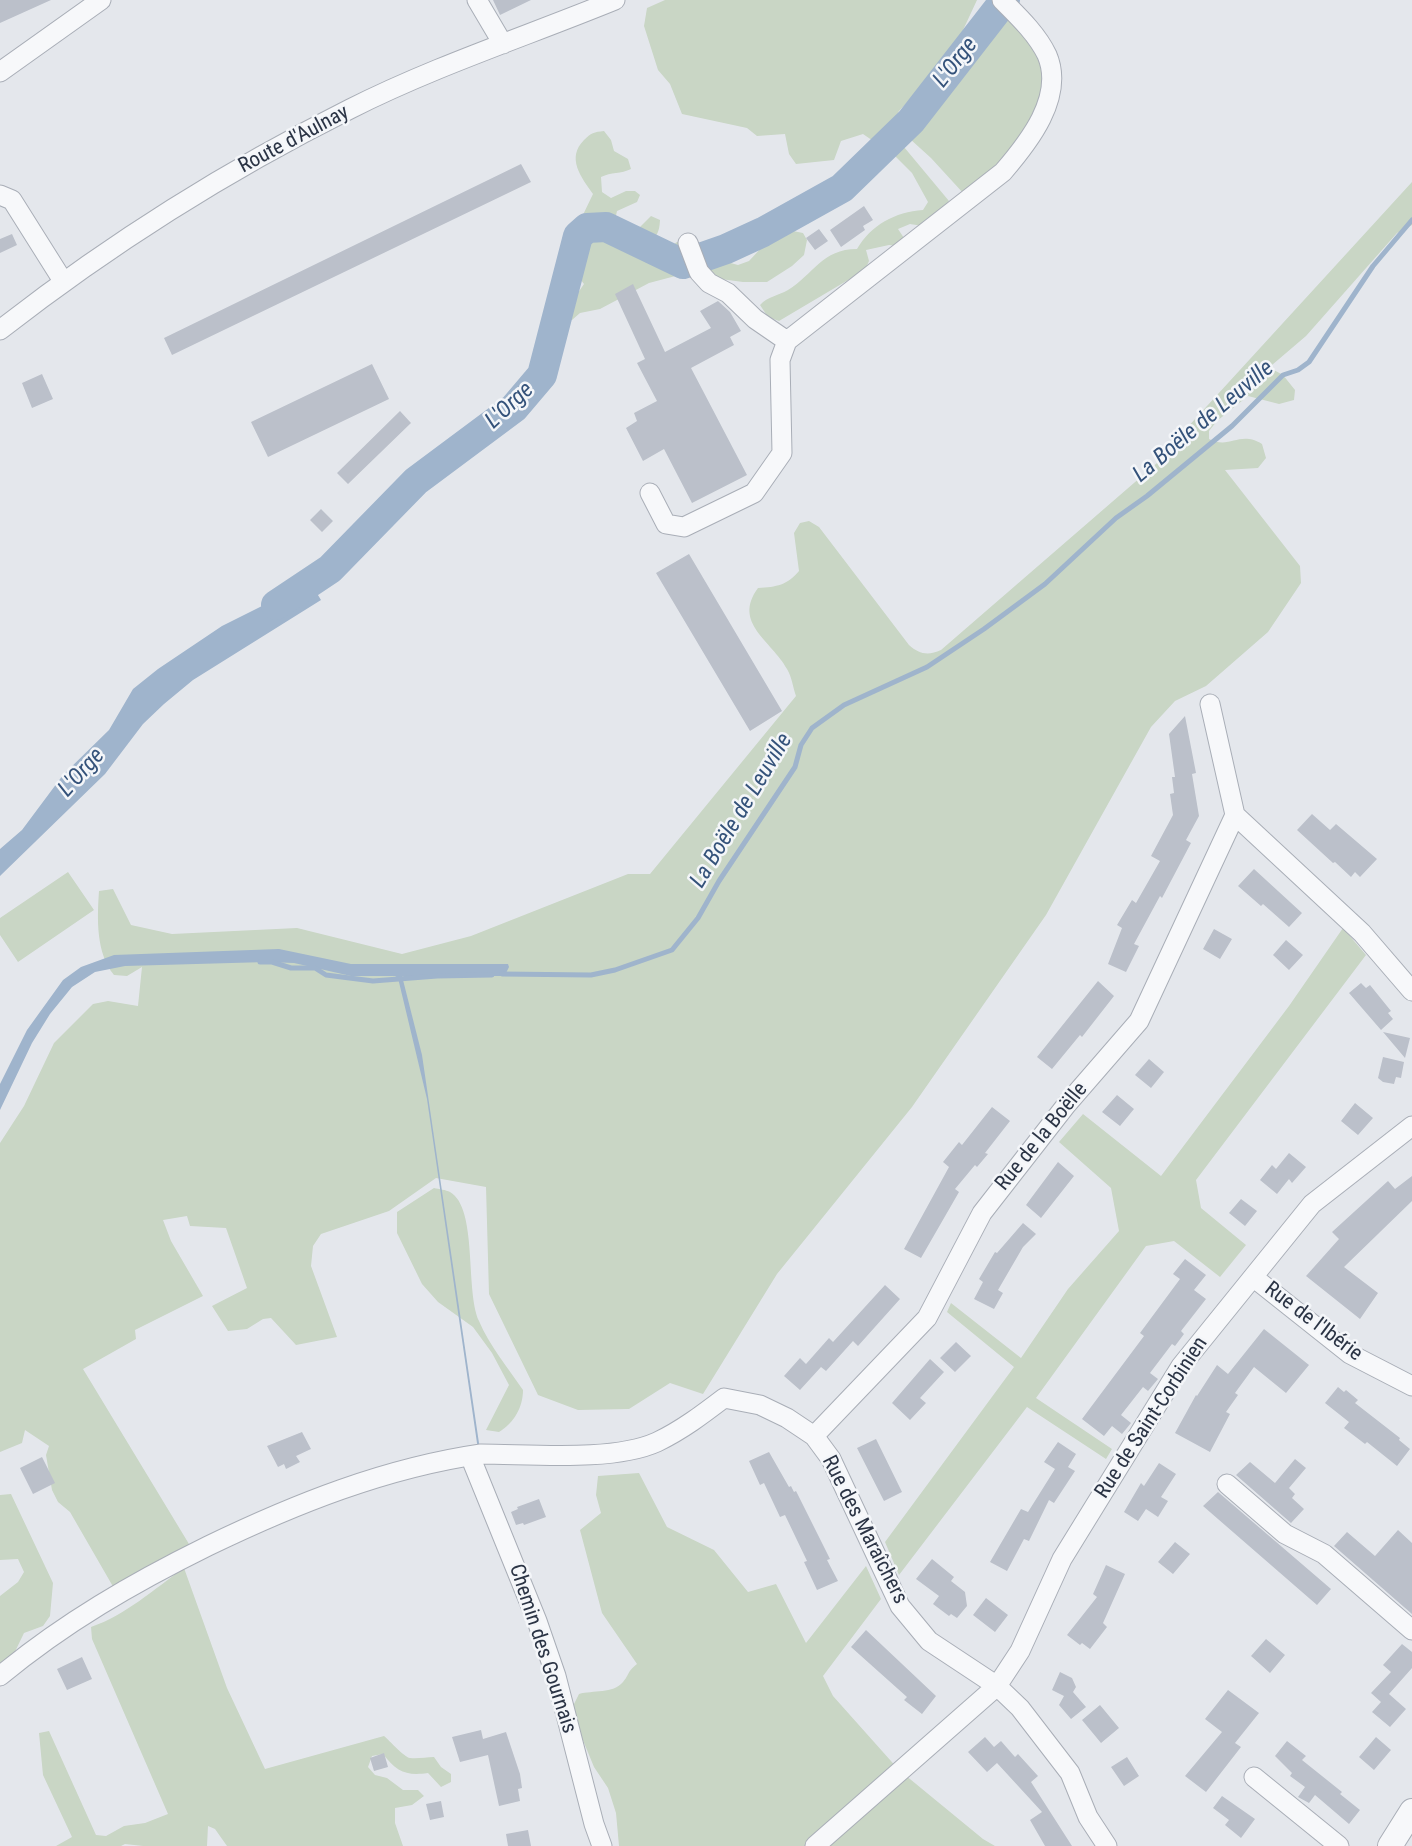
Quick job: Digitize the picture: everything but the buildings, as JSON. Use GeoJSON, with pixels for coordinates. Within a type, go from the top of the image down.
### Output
{"type":"FeatureCollection","features":[{"type":"Feature","properties":{"kind":"street"},"geometry":{"type":"LineString","coordinates":[[0,72],[102,0]]}},
{"type":"Feature","properties":{"kind":"street"},"geometry":{"type":"LineString","coordinates":[[477,0],[503,44]]}},
{"type":"Feature","properties":{"kind":"street","name":"Route d'Aulnay"},"geometry":{"type":"LineString","coordinates":[[0,330],[62,281],[194,195],[330,120],[423,77],[615,0]]}},
{"type":"Feature","properties":{"kind":"street"},"geometry":{"type":"LineString","coordinates":[[650,493],[666,524],[684,527],[754,493],[782,453],[780,360],[788,341],[1003,173],[1032,134],[1051,91],[1047,55],[1019,17],[1002,0]]}},
{"type":"Feature","properties":{"kind":"street"},"geometry":{"type":"LineString","coordinates":[[0,178],[6,198],[62,281]]}},
{"type":"Feature","properties":{"kind":"street"},"geometry":{"type":"LineString","coordinates":[[688,243],[699,272],[709,283],[728,293],[755,319],[788,341]]}},
{"type":"Feature","properties":{"kind":"street"},"geometry":{"type":"LineString","coordinates":[[1210,704],[1235,815],[1362,933],[1412,990]]}},
{"type":"Feature","properties":{"kind":"street","name":"Rue de la Boëlle"},"geometry":{"type":"LineString","coordinates":[[814,1436],[927,1318],[982,1213],[1067,1104],[1139,1021],[1235,815]]}},
{"type":"Feature","properties":{"kind":"street","name":"Rue de Saint-Corbinien"},"geometry":{"type":"LineString","coordinates":[[997,1686],[1020,1651],[1062,1559],[1181,1366],[1312,1204],[1412,1126]]}},
{"type":"Feature","properties":{"kind":"street","name":"Rue de l'Ibérie"},"geometry":{"type":"LineString","coordinates":[[1253,1277],[1350,1353],[1412,1386]]}},
{"type":"Feature","properties":{"kind":"street","name":"Rue des Maraîchers"},"geometry":{"type":"LineString","coordinates":[[0,1676],[40,1643],[144,1578],[236,1533],[335,1492],[427,1463],[470,1456],[603,1454],[630,1451],[655,1443],[689,1425],[724,1398],[760,1405],[787,1418],[814,1436],[831,1459],[900,1606],[929,1641],[997,1686],[1020,1708],[1065,1765],[1088,1817],[1107,1846]]}},
{"type":"Feature","properties":{"kind":"street","name":"Chemin des Gournais"},"geometry":{"type":"LineString","coordinates":[[470,1456],[556,1676],[602,1846]]}},
{"type":"Feature","properties":{"kind":"street"},"geometry":{"type":"LineString","coordinates":[[1227,1484],[1285,1534],[1324,1554],[1412,1630]]}},
{"type":"Feature","properties":{"kind":"street"},"geometry":{"type":"LineString","coordinates":[[815,1846],[997,1686]]}},
{"type":"Feature","properties":{"kind":"street"},"geometry":{"type":"LineString","coordinates":[[1254,1777],[1339,1846]]}},
{"type":"Feature","properties":{"kind":"street"},"geometry":{"type":"LineString","coordinates":[[1390,1846],[1412,1811]]}},
{"type":"Feature","properties":{"kind":"green space"},"geometry":{"type":"Polygon","coordinates":[[[665,0],[977,0],[950,58],[899,111],[889,129],[949,201],[923,226],[910,224],[898,229],[904,238],[900,246],[889,245],[866,250],[869,261],[865,270],[779,321],[768,317],[760,305],[763,302],[797,284],[835,253],[857,249],[869,233],[885,221],[923,210],[928,202],[912,173],[895,156],[863,134],[841,141],[834,160],[796,164],[789,154],[785,134],[757,136],[747,128],[682,114],[670,84],[658,70],[644,26],[647,8],[665,0]]]}},
{"type":"Feature","properties":{"kind":"green space"},"geometry":{"type":"Polygon","coordinates":[[[1002,6],[1028,32],[1044,76],[1035,116],[1013,149],[964,194],[931,158],[899,129],[957,73],[1002,6]]]}},
{"type":"Feature","properties":{"kind":"green space"},"geometry":{"type":"Polygon","coordinates":[[[604,131],[611,140],[614,151],[628,159],[631,169],[601,177],[602,192],[611,198],[626,191],[635,191],[640,195],[637,202],[617,211],[615,220],[621,227],[634,233],[651,216],[660,220],[655,237],[639,253],[644,260],[655,258],[677,242],[685,243],[693,253],[738,265],[749,261],[763,246],[788,230],[803,233],[807,240],[804,255],[767,282],[743,282],[683,274],[649,283],[600,309],[580,313],[572,320],[563,317],[562,309],[573,300],[584,284],[577,275],[585,245],[580,221],[593,194],[577,167],[576,154],[584,140],[595,132],[604,131]]]}},
{"type":"Feature","properties":{"kind":"green space"},"geometry":{"type":"Polygon","coordinates":[[[1412,182],[1412,225],[1397,233],[1306,336],[1272,365],[1272,369],[1283,375],[1295,390],[1294,400],[1279,404],[1248,396],[1209,431],[1209,439],[1216,442],[1247,439],[1262,444],[1266,458],[1258,468],[1225,470],[1300,566],[1301,583],[1268,632],[1206,686],[1175,701],[1151,727],[1046,915],[912,1107],[777,1274],[703,1394],[670,1383],[629,1409],[578,1410],[538,1395],[489,1294],[486,1187],[436,1178],[389,1211],[321,1234],[313,1246],[311,1266],[337,1337],[296,1345],[271,1318],[263,1319],[247,1329],[228,1331],[212,1306],[247,1288],[226,1228],[190,1226],[187,1216],[163,1220],[171,1241],[203,1296],[135,1330],[136,1339],[83,1369],[189,1544],[115,1590],[70,1512],[58,1502],[52,1490],[46,1455],[49,1446],[25,1430],[22,1443],[0,1452],[0,1143],[24,1106],[54,1043],[93,1004],[108,1001],[138,1006],[142,967],[127,976],[114,975],[104,957],[98,924],[99,891],[113,889],[131,925],[172,934],[297,928],[402,954],[471,936],[628,874],[650,874],[796,696],[787,669],[757,631],[749,611],[751,600],[758,588],[781,584],[799,571],[794,533],[800,523],[809,521],[819,527],[909,645],[924,653],[941,650],[1179,444],[1184,431],[1412,182]]]}},
{"type":"Feature","properties":{"kind":"green space"},"geometry":{"type":"Polygon","coordinates":[[[68,872],[94,910],[18,962],[0,935],[0,918],[68,872]]]}},
{"type":"Feature","properties":{"kind":"green space"},"geometry":{"type":"Polygon","coordinates":[[[1343,928],[1366,955],[1196,1180],[1201,1208],[1246,1245],[1220,1277],[1174,1241],[1146,1246],[1036,1398],[1112,1449],[1106,1459],[1027,1407],[899,1575],[885,1542],[1014,1367],[947,1312],[951,1303],[1021,1358],[1068,1289],[1119,1231],[1111,1188],[1059,1142],[1083,1114],[1161,1176],[1289,1006],[1343,928]]]}},
{"type":"Feature","properties":{"kind":"green space"},"geometry":{"type":"Polygon","coordinates":[[[434,1188],[450,1192],[459,1201],[468,1232],[472,1290],[479,1321],[493,1348],[523,1390],[517,1414],[499,1432],[486,1430],[509,1385],[492,1353],[473,1327],[438,1302],[422,1284],[397,1233],[397,1212],[434,1188]]]}},
{"type":"Feature","properties":{"kind":"green space"},"geometry":{"type":"Polygon","coordinates":[[[639,1473],[667,1527],[714,1550],[748,1592],[776,1584],[806,1643],[866,1566],[881,1599],[823,1676],[833,1696],[899,1770],[995,1846],[619,1846],[616,1813],[608,1788],[594,1767],[580,1733],[573,1706],[579,1694],[619,1686],[637,1664],[602,1613],[580,1530],[601,1513],[596,1495],[598,1476],[639,1473]]]}},
{"type":"Feature","properties":{"kind":"green space"},"geometry":{"type":"Polygon","coordinates":[[[11,1494],[53,1583],[50,1616],[43,1626],[24,1633],[10,1662],[0,1666],[0,1596],[18,1582],[24,1572],[18,1559],[0,1560],[0,1495],[11,1494]]]}},
{"type":"Feature","properties":{"kind":"green space"},"geometry":{"type":"Polygon","coordinates":[[[184,1568],[227,1688],[265,1769],[384,1736],[407,1757],[434,1757],[441,1767],[451,1774],[451,1782],[441,1787],[428,1773],[408,1773],[398,1769],[383,1754],[372,1756],[368,1767],[375,1775],[387,1778],[403,1790],[418,1790],[424,1796],[412,1805],[395,1808],[395,1823],[403,1846],[227,1846],[215,1829],[208,1826],[207,1846],[56,1846],[72,1837],[43,1775],[39,1733],[49,1731],[96,1835],[106,1836],[124,1826],[145,1823],[168,1814],[92,1639],[91,1627],[128,1609],[184,1568]]]}},
{"type":"Feature","properties":{"kind":"water"},"geometry":{"type":"Polygon","coordinates":[[[310,582],[321,600],[193,680],[164,704],[143,724],[105,774],[0,876],[0,849],[22,830],[63,775],[109,730],[133,689],[222,626],[310,582]]]}},
{"type":"Feature","properties":{"kind":"water"},"geometry":{"type":"Polygon","coordinates":[[[279,949],[351,964],[508,964],[506,973],[500,976],[402,976],[422,1055],[480,1450],[427,1099],[398,978],[351,976],[294,963],[267,962],[125,966],[95,972],[72,987],[50,1014],[32,1043],[0,1110],[0,1084],[27,1030],[63,980],[81,967],[114,955],[279,949]]]}},
{"type":"Feature","properties":{"kind":"waterway","name":"L'Orge"},"geometry":{"type":"LineString","coordinates":[[276,605],[330,569],[416,481],[514,408],[542,375],[578,236],[587,228],[606,227],[683,264],[763,232],[842,188],[911,121],[1005,0]]}},
{"type":"Feature","properties":{"kind":"waterway","name":"La Boële de Leuville"},"geometry":{"type":"LineString","coordinates":[[502,974],[591,975],[615,970],[672,950],[698,918],[719,881],[795,767],[801,745],[812,728],[844,705],[927,667],[984,629],[1045,584],[1116,518],[1232,426],[1283,375],[1298,370],[1309,362],[1373,266],[1412,220]]}},
{"type":"Feature","properties":{"kind":"waterway","name":"La Boële de Leuville"},"geometry":{"type":"LineString","coordinates":[[260,962],[272,962],[291,968],[315,968],[326,975],[373,981],[492,975]]}}]}
